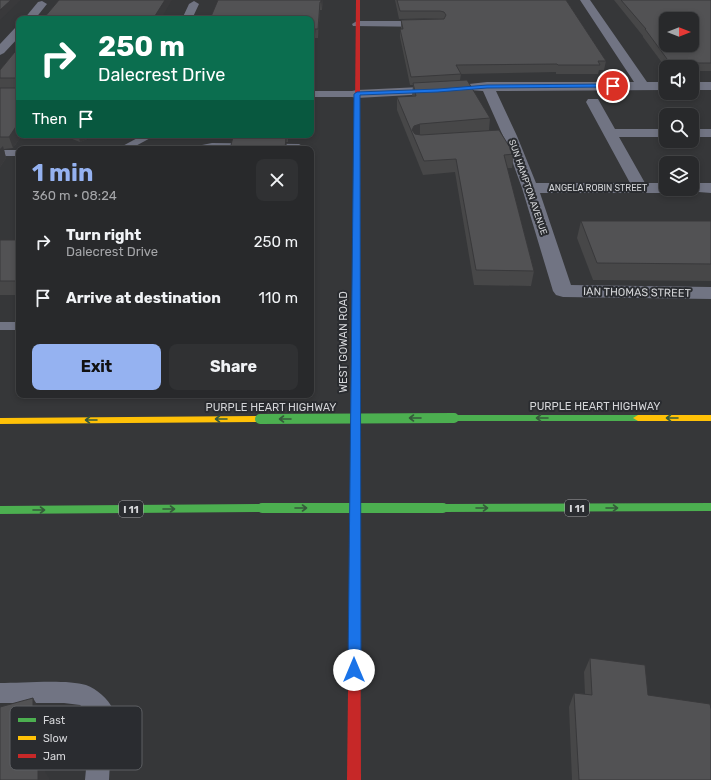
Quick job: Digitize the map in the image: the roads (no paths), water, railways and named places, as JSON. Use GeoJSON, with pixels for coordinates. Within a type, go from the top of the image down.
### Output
{"type":"FeatureCollection","features":[{"type":"Feature","properties":{"kind":"main road","name":"WEST GOWAN ROAD"},"geometry":{"type":"LineString","coordinates":[[354,780],[358,0]]}},
{"type":"Feature","properties":{"kind":"main road","name":"PURPLE HEART HIGHWAY"},"geometry":{"type":"LineString","coordinates":[[0,421],[711,418]]}},
{"type":"Feature","properties":{"kind":"main road","name":"I 11"},"geometry":{"type":"LineString","coordinates":[[0,510],[711,507]]}},
{"type":"Feature","properties":{"kind":"street"},"geometry":{"type":"LineString","coordinates":[[585,0],[644,86]]}},
{"type":"Feature","properties":{"kind":"street"},"geometry":{"type":"LineString","coordinates":[[32,16],[42,4]]}},
{"type":"Feature","properties":{"kind":"street"},"geometry":{"type":"LineString","coordinates":[[188,16],[194,4]]}},
{"type":"Feature","properties":{"kind":"street"},"geometry":{"type":"LineString","coordinates":[[357,24],[439,24]]}},
{"type":"Feature","properties":{"kind":"street"},"geometry":{"type":"LineString","coordinates":[[0,51],[16,33]]}},
{"type":"Feature","properties":{"kind":"street"},"geometry":{"type":"LineString","coordinates":[[357,94],[487,86],[659,86]]}},
{"type":"Feature","properties":{"kind":"street","name":"SUN HAMPTON AVENUE"},"geometry":{"type":"LineString","coordinates":[[487,86],[502,136],[530,188],[563,291]]}},
{"type":"Feature","properties":{"kind":"street"},"geometry":{"type":"LineString","coordinates":[[699,86],[711,86]]}},
{"type":"Feature","properties":{"kind":"street"},"geometry":{"type":"LineString","coordinates":[[593,102],[640,188]]}},
{"type":"Feature","properties":{"kind":"street"},"geometry":{"type":"LineString","coordinates":[[610,133],[659,133]]}},
{"type":"Feature","properties":{"kind":"street"},"geometry":{"type":"LineString","coordinates":[[699,133],[711,133]]}},
{"type":"Feature","properties":{"kind":"street","name":"ANGELA ROBIN STREET"},"geometry":{"type":"LineString","coordinates":[[530,188],[659,188]]}},
{"type":"Feature","properties":{"kind":"street"},"geometry":{"type":"LineString","coordinates":[[699,188],[711,188]]}},
{"type":"Feature","properties":{"kind":"street","name":"IAN THOMAS STREET"},"geometry":{"type":"LineString","coordinates":[[563,291],[711,293]]}},
{"type":"Feature","properties":{"kind":"lane"},"geometry":{"type":"LineString","coordinates":[[314,94],[357,94]]}},
{"type":"Feature","properties":{"kind":"lane"},"geometry":{"type":"LineString","coordinates":[[128,146],[144,138]]}},
{"type":"Feature","properties":{"kind":"lane"},"geometry":{"type":"LineString","coordinates":[[0,153],[16,153]]}},
{"type":"Feature","properties":{"kind":"lane"},"geometry":{"type":"LineString","coordinates":[[0,326],[16,326]]}},
{"type":"Feature","properties":{"kind":"lane"},"geometry":{"type":"LineString","coordinates":[[0,693],[64,693],[84,695],[98,706]]}},
{"type":"Feature","properties":{"kind":"lane"},"geometry":{"type":"LineString","coordinates":[[97,780],[98,770]]}}]}
